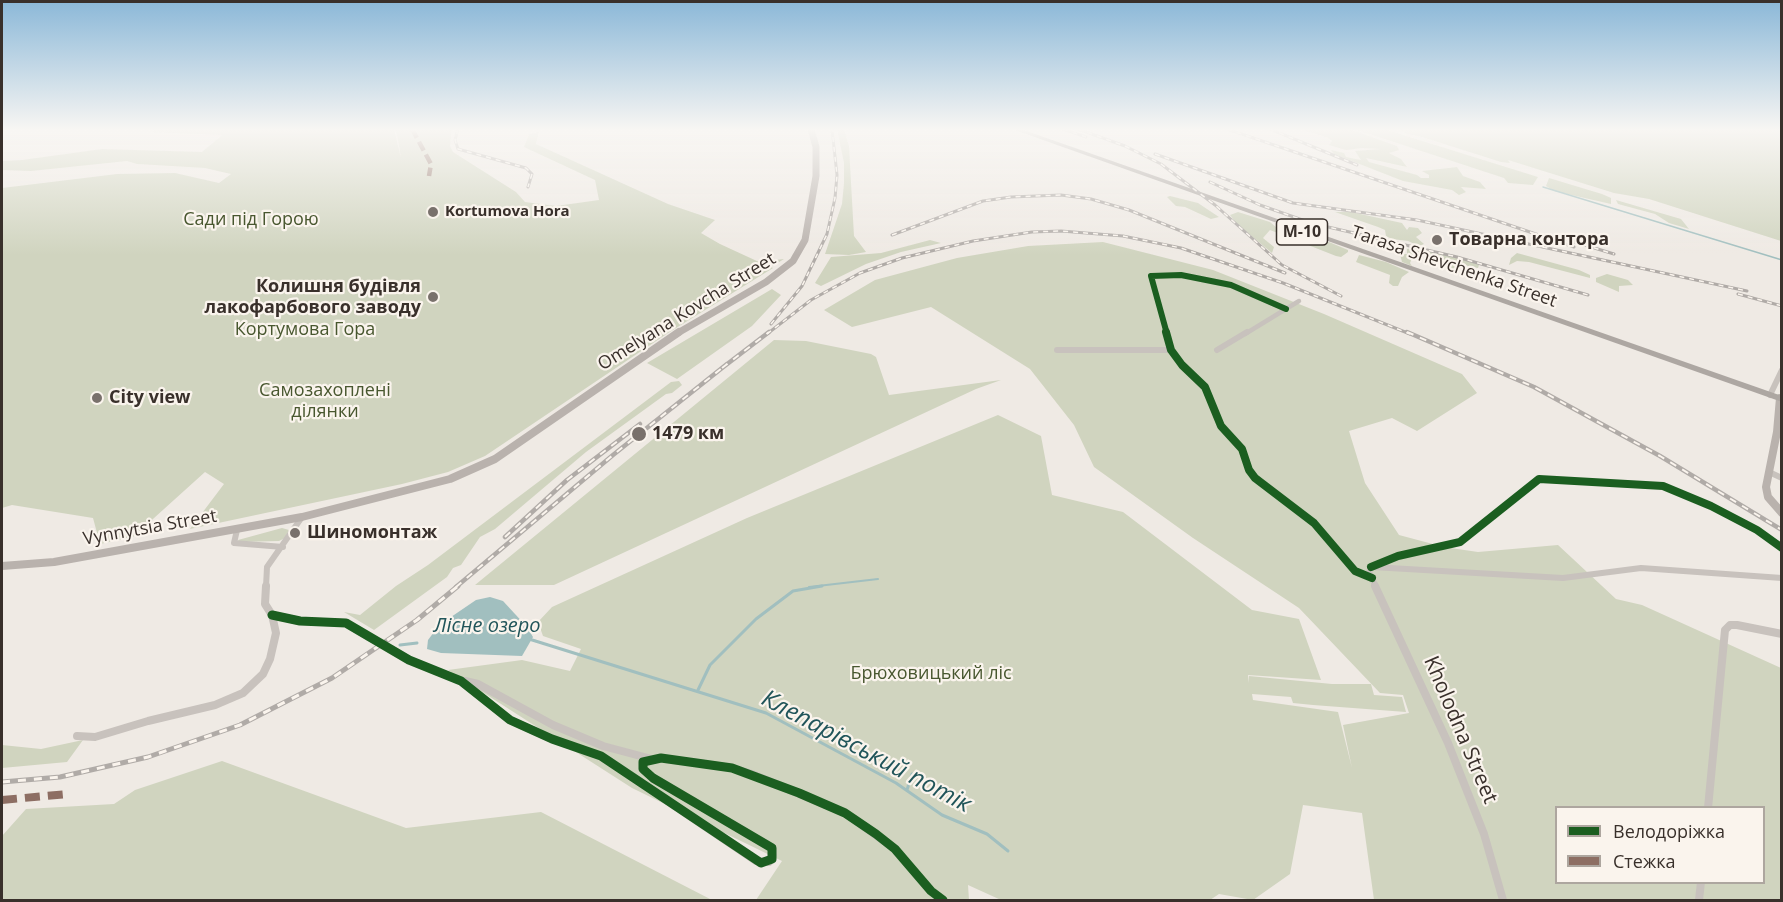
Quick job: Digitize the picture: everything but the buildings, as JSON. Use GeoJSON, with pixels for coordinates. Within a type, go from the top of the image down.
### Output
{"type":"FeatureCollection","features":[{"type":"Feature","properties":{"kind":"main road","name":"Omelyana Kovcha Street"},"geometry":{"type":"LineString","coordinates":[[450,479],[473,470],[510,449],[672,336],[766,282],[793,261],[805,240],[816,171]]}},
{"type":"Feature","properties":{"kind":"main road","name":"Tarasa Shevchenka Street"},"geometry":{"type":"LineString","coordinates":[[1134,171],[1781,399]]}},
{"type":"Feature","properties":{"kind":"main road"},"geometry":{"type":"LineString","coordinates":[[1781,399],[1779,433],[1766,487],[1768,497],[1782,513]]}},
{"type":"Feature","properties":{"kind":"main road","name":"Vynnytsia Street"},"geometry":{"type":"LineString","coordinates":[[2,566],[54,562],[237,530],[302,517],[450,479]]}},
{"type":"Feature","properties":{"kind":"street"},"geometry":{"type":"LineString","coordinates":[[1286,309],[1231,285],[1181,275],[1151,276],[1171,350],[1182,365],[1205,387],[1221,426],[1242,449],[1247,467],[1255,478],[1314,523],[1355,571],[1372,578]]}},
{"type":"Feature","properties":{"kind":"street"},"geometry":{"type":"LineString","coordinates":[[1217,350],[1299,301]]}},
{"type":"Feature","properties":{"kind":"street"},"geometry":{"type":"LineString","coordinates":[[1057,350],[1171,350]]}},
{"type":"Feature","properties":{"kind":"street"},"geometry":{"type":"LineString","coordinates":[[1770,395],[1782,370]]}},
{"type":"Feature","properties":{"kind":"street"},"geometry":{"type":"LineString","coordinates":[[1769,472],[1782,478]]}},
{"type":"Feature","properties":{"kind":"street"},"geometry":{"type":"LineString","coordinates":[[1371,567],[1398,556],[1460,542],[1539,479],[1663,486],[1711,506],[1757,530],[1782,548]]}},
{"type":"Feature","properties":{"kind":"street"},"geometry":{"type":"LineString","coordinates":[[77,736],[95,737],[148,721],[215,705],[243,693],[263,674],[270,659],[276,633],[272,615],[264,604],[267,567],[302,517]]}},
{"type":"Feature","properties":{"kind":"street"},"geometry":{"type":"LineString","coordinates":[[237,530],[234,543],[283,547]]}},
{"type":"Feature","properties":{"kind":"street"},"geometry":{"type":"LineString","coordinates":[[1371,567],[1563,578],[1641,568],[1782,578]]}},
{"type":"Feature","properties":{"kind":"street","name":"Kholodna Street"},"geometry":{"type":"LineString","coordinates":[[1371,567],[1369,572],[1455,760],[1484,834],[1503,900]]}},
{"type":"Feature","properties":{"kind":"street"},"geometry":{"type":"LineString","coordinates":[[272,615],[300,621],[346,623],[369,637]]}},
{"type":"Feature","properties":{"kind":"street"},"geometry":{"type":"LineString","coordinates":[[1708,806],[1725,630],[1730,625],[1737,625],[1782,633]]}},
{"type":"Feature","properties":{"kind":"street"},"geometry":{"type":"LineString","coordinates":[[391,649],[409,660],[462,681],[478,684],[553,725],[603,746],[649,759],[703,762],[742,771],[846,813],[895,849],[932,891],[943,900]]}},
{"type":"Feature","properties":{"kind":"street"},"geometry":{"type":"LineString","coordinates":[[462,681],[510,720],[552,739],[601,756],[752,858],[761,863],[772,859],[772,848],[768,845],[646,773],[642,765],[649,759]]}},
{"type":"Feature","properties":{"kind":"street"},"geometry":{"type":"LineString","coordinates":[[1700,900],[1701,884]]}},
{"type":"Feature","properties":{"kind":"green space","name":"Кортумова Гора"},"geometry":{"type":"Polygon","coordinates":[[[218,171],[483,171],[516,192],[525,202],[556,206],[599,200],[595,180],[576,171],[596,171],[668,204],[715,220],[701,233],[720,244],[759,262],[784,259],[668,333],[485,456],[448,472],[190,529],[224,484],[205,472],[133,537],[100,544],[93,518],[12,505],[2,508],[2,188],[117,174],[175,173],[219,183],[231,174],[218,171]]]}},
{"type":"Feature","properties":{"kind":"green space"},"geometry":{"type":"Polygon","coordinates":[[[844,171],[850,171],[854,236],[866,252],[849,255],[825,254],[842,204],[844,171]]]}},
{"type":"Feature","properties":{"kind":"green space"},"geometry":{"type":"Polygon","coordinates":[[[1378,171],[1403,171],[1421,178],[1429,178],[1429,175],[1422,171],[1460,171],[1463,176],[1480,182],[1486,189],[1461,187],[1466,192],[1459,195],[1452,190],[1403,181],[1378,171]]]}},
{"type":"Feature","properties":{"kind":"green space"},"geometry":{"type":"Polygon","coordinates":[[[1483,171],[1519,171],[1538,177],[1533,185],[1508,183],[1504,178],[1483,171]]]}},
{"type":"Feature","properties":{"kind":"green space"},"geometry":{"type":"Polygon","coordinates":[[[1544,171],[1781,171],[1781,241],[1649,199],[1614,193],[1544,171]]]}},
{"type":"Feature","properties":{"kind":"green space"},"geometry":{"type":"Polygon","coordinates":[[[1549,178],[1602,194],[1611,198],[1611,204],[1554,191],[1546,186],[1549,178]]]}},
{"type":"Feature","properties":{"kind":"green space"},"geometry":{"type":"Polygon","coordinates":[[[1167,197],[1198,203],[1219,217],[1211,219],[1185,207],[1176,206],[1167,197]]]}},
{"type":"Feature","properties":{"kind":"green space"},"geometry":{"type":"Polygon","coordinates":[[[1616,200],[1681,219],[1689,229],[1669,223],[1655,214],[1618,204],[1616,200]]]}},
{"type":"Feature","properties":{"kind":"green space"},"geometry":{"type":"Polygon","coordinates":[[[1238,212],[1270,222],[1277,228],[1301,236],[1329,242],[1348,252],[1341,257],[1336,256],[1270,230],[1263,238],[1274,247],[1272,253],[1236,223],[1230,215],[1238,212]]]}},
{"type":"Feature","properties":{"kind":"green space"},"geometry":{"type":"Polygon","coordinates":[[[1335,212],[1351,212],[1402,223],[1407,230],[1409,227],[1418,228],[1422,233],[1416,237],[1424,244],[1419,246],[1408,241],[1392,239],[1386,236],[1385,230],[1335,212]]]}},
{"type":"Feature","properties":{"kind":"green space"},"geometry":{"type":"Polygon","coordinates":[[[930,240],[941,243],[901,252],[866,264],[821,286],[815,283],[831,257],[881,253],[930,240]]]}},
{"type":"Feature","properties":{"kind":"green space","name":"Брюховицький ліс"},"geometry":{"type":"Polygon","coordinates":[[[1103,242],[1213,270],[1324,314],[1462,374],[1477,393],[1417,431],[1392,418],[1349,431],[1365,483],[1399,535],[1444,547],[1478,552],[1558,545],[1616,599],[1642,605],[1781,668],[1781,900],[1374,900],[1362,813],[1303,805],[1290,874],[1253,900],[1219,894],[1210,900],[1001,900],[968,885],[969,900],[756,900],[782,861],[632,788],[448,670],[522,660],[570,671],[581,649],[543,636],[538,622],[552,607],[747,518],[998,415],[1041,436],[1052,495],[1123,512],[1252,610],[1299,619],[1321,680],[1248,675],[1249,683],[1249,676],[1332,684],[1371,684],[1374,695],[1402,697],[1406,712],[1293,703],[1291,697],[1252,694],[1253,700],[1338,712],[1352,768],[1343,725],[1409,713],[1403,695],[1380,693],[1299,608],[1193,538],[1094,467],[1074,425],[1030,369],[931,307],[852,327],[824,310],[875,280],[957,258],[1028,246],[1103,242]]]}},
{"type":"Feature","properties":{"kind":"green space"},"geometry":{"type":"Polygon","coordinates":[[[1415,248],[1461,258],[1479,265],[1478,268],[1459,264],[1454,273],[1449,273],[1447,270],[1449,262],[1438,258],[1419,254],[1412,258],[1410,263],[1412,266],[1402,262],[1400,254],[1407,254],[1407,249],[1415,248]]]}},
{"type":"Feature","properties":{"kind":"green space"},"geometry":{"type":"Polygon","coordinates":[[[1517,253],[1579,270],[1590,275],[1590,278],[1529,262],[1517,261],[1509,265],[1511,258],[1517,253]]]}},
{"type":"Feature","properties":{"kind":"green space"},"geometry":{"type":"Polygon","coordinates":[[[1359,255],[1386,262],[1409,272],[1402,277],[1398,286],[1393,286],[1389,283],[1390,275],[1356,262],[1359,255]]]}},
{"type":"Feature","properties":{"kind":"green space"},"geometry":{"type":"Polygon","coordinates":[[[1607,274],[1628,280],[1633,285],[1619,286],[1619,292],[1596,282],[1596,278],[1607,274]]]}},
{"type":"Feature","properties":{"kind":"green space"},"geometry":{"type":"Polygon","coordinates":[[[772,289],[781,295],[752,326],[677,379],[647,363],[772,289]]]}},
{"type":"Feature","properties":{"kind":"green space"},"geometry":{"type":"Polygon","coordinates":[[[774,340],[806,341],[871,354],[876,357],[889,395],[1001,380],[976,389],[554,585],[475,585],[774,340]]]}},
{"type":"Feature","properties":{"kind":"green space"},"geometry":{"type":"Polygon","coordinates":[[[679,381],[682,385],[672,393],[666,394],[586,452],[495,529],[480,537],[461,565],[453,568],[447,577],[374,630],[344,612],[360,615],[671,382],[679,381]]]}},
{"type":"Feature","properties":{"kind":"green space"},"geometry":{"type":"Polygon","coordinates":[[[282,528],[289,530],[285,538],[279,541],[239,542],[238,540],[282,528]]]}},
{"type":"Feature","properties":{"kind":"green space"},"geometry":{"type":"Polygon","coordinates":[[[83,740],[67,762],[2,768],[2,745],[41,749],[83,740]]]}},
{"type":"Feature","properties":{"kind":"green space"},"geometry":{"type":"Polygon","coordinates":[[[222,761],[406,828],[541,812],[712,900],[2,900],[2,836],[26,809],[114,804],[135,790],[222,761]]]}},
{"type":"Feature","properties":{"kind":"water","name":"Лісне озеро"},"geometry":{"type":"Polygon","coordinates":[[[490,597],[503,601],[533,637],[522,656],[441,653],[427,649],[428,640],[434,632],[451,617],[476,600],[490,597]]]}},
{"type":"Feature","properties":{"kind":"waterway"},"geometry":{"type":"LineString","coordinates":[[1543,187],[1782,260]]}},
{"type":"Feature","properties":{"kind":"waterway"},"geometry":{"type":"LineString","coordinates":[[809,587],[878,579]]}},
{"type":"Feature","properties":{"kind":"waterway"},"geometry":{"type":"LineString","coordinates":[[698,690],[710,665],[756,619],[793,591],[822,586]]}},
{"type":"Feature","properties":{"kind":"waterway","name":"Клепарівський потік"},"geometry":{"type":"LineString","coordinates":[[529,639],[766,713],[896,783],[942,815],[987,834],[1008,851]]}},
{"type":"Feature","properties":{"kind":"waterway","name":"Клепарівський потік"},"geometry":{"type":"LineString","coordinates":[[400,645],[417,643]]}},
{"type":"Feature","properties":{"kind":"waterway"},"geometry":{"type":"LineString","coordinates":[[907,790],[912,774]]}},
{"type":"Feature","properties":{"kind":"tunnel"},"geometry":{"type":"LineString","coordinates":[[369,637],[391,649]]}},
{"type":"Feature","properties":{"kind":"railway"},"geometry":{"type":"LineString","coordinates":[[528,187],[532,174],[529,171]]}},
{"type":"Feature","properties":{"kind":"railway"},"geometry":{"type":"LineString","coordinates":[[771,324],[802,286],[827,234],[835,198],[837,171]]}},
{"type":"Feature","properties":{"kind":"railway"},"geometry":{"type":"LineString","coordinates":[[1170,171],[1215,205],[1282,265],[1341,296]]}},
{"type":"Feature","properties":{"kind":"railway"},"geometry":{"type":"LineString","coordinates":[[1203,171],[1293,203],[1417,220],[1747,291]]}},
{"type":"Feature","properties":{"kind":"railway"},"geometry":{"type":"LineString","coordinates":[[1351,171],[1574,247]]}},
{"type":"Feature","properties":{"kind":"railway"},"geometry":{"type":"LineString","coordinates":[[1210,182],[1260,205],[1311,223],[1457,257],[1588,295]]}},
{"type":"Feature","properties":{"kind":"railway"},"geometry":{"type":"LineString","coordinates":[[892,235],[983,201],[1011,197],[1061,195],[1091,199],[1129,210],[1285,273]]}},
{"type":"Feature","properties":{"kind":"railway"},"geometry":{"type":"LineString","coordinates":[[767,334],[811,300],[860,273],[902,258],[973,241],[1032,232],[1061,231],[1123,236],[1181,248],[1283,283],[1410,334]]}},
{"type":"Feature","properties":{"kind":"railway"},"geometry":{"type":"LineString","coordinates":[[1565,239],[1614,254]]}},
{"type":"Feature","properties":{"kind":"railway"},"geometry":{"type":"LineString","coordinates":[[1738,294],[1782,306]]}},
{"type":"Feature","properties":{"kind":"railway"},"geometry":{"type":"LineString","coordinates":[[722,368],[769,332]]}},
{"type":"Feature","properties":{"kind":"railway"},"geometry":{"type":"LineString","coordinates":[[1407,332],[1534,387],[1660,456],[1782,530]]}},
{"type":"Feature","properties":{"kind":"railway"},"geometry":{"type":"LineString","coordinates":[[456,587],[613,455],[727,364]]}},
{"type":"Feature","properties":{"kind":"railway"},"geometry":{"type":"LineString","coordinates":[[505,537],[567,480],[640,424]]}},
{"type":"Feature","properties":{"kind":"railway"},"geometry":{"type":"LineString","coordinates":[[2,782],[60,777],[148,757],[240,725],[332,678],[417,620],[458,586]]}},
{"type":"Feature","properties":{"kind":"marked path"},"geometry":{"type":"LineString","coordinates":[[429,176],[430,171]]}},
{"type":"Feature","properties":{"kind":"marked path"},"geometry":{"type":"LineString","coordinates":[[2,800],[67,794]]}},
{"type":"Feature","properties":{"kind":"cycle path"},"geometry":{"type":"LineString","coordinates":[[1286,309],[1231,285],[1181,275],[1151,276],[1171,350],[1182,365],[1205,387],[1221,426],[1242,449],[1249,470],[1255,478],[1314,523],[1355,571],[1372,578]]}},
{"type":"Feature","properties":{"kind":"cycle path"},"geometry":{"type":"LineString","coordinates":[[1371,567],[1398,556],[1460,542],[1539,479],[1663,486],[1711,506],[1757,530],[1782,548]]}},
{"type":"Feature","properties":{"kind":"cycle path"},"geometry":{"type":"LineString","coordinates":[[272,615],[300,621],[346,623],[409,660],[461,681],[510,720],[552,739],[601,756],[761,863],[772,859],[772,848],[653,778],[643,769],[643,762],[661,758],[732,768],[799,793],[845,813],[876,834],[895,849],[931,891],[943,900]]}},
{"type":"Feature","properties":{"kind":"place","name":"Kortumova Hora"},"geometry":{"type":"Point","coordinates":[433,212]}},
{"type":"Feature","properties":{"kind":"place","name":"Товарна контора"},"geometry":{"type":"Point","coordinates":[1437,240]}},
{"type":"Feature","properties":{"kind":"place","name":"Колишня будівля лакофарбового заводу"},"geometry":{"type":"Point","coordinates":[433,297]}},
{"type":"Feature","properties":{"kind":"place","name":"City view"},"geometry":{"type":"Point","coordinates":[97,398]}},
{"type":"Feature","properties":{"kind":"place","name":"1479 км"},"geometry":{"type":"Point","coordinates":[639,434]}},
{"type":"Feature","properties":{"kind":"place","name":"Шиномонтаж"},"geometry":{"type":"Point","coordinates":[295,533]}},
{"type":"Feature","properties":{"kind":"park label","name":"Сади під Горою"},"geometry":{"type":"Point","coordinates":[251,220]}},
{"type":"Feature","properties":{"kind":"park label","name":"Самозахоплені ділянки"},"geometry":{"type":"Point","coordinates":[325,401]}}]}
